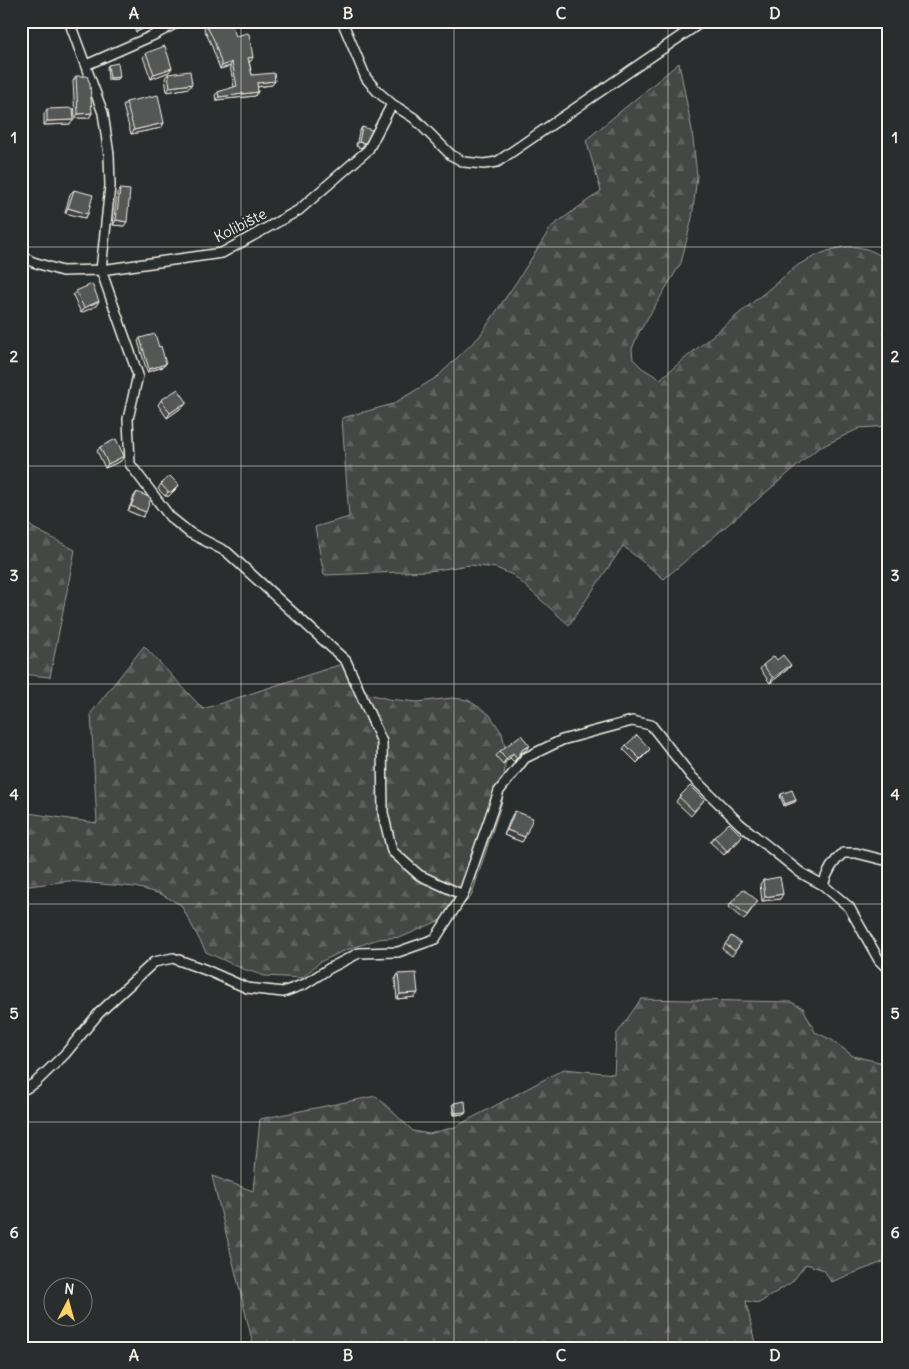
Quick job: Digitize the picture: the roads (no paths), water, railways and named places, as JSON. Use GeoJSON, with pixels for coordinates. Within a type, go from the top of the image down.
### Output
{"type":"FeatureCollection","features":[{"type":"Feature","properties":{"kind":"street"},"geometry":{"type":"LineString","coordinates":[[69,21],[103,113],[109,155],[110,186],[101,270],[138,375],[128,419],[130,464],[170,517],[190,533],[227,552],[346,661],[382,742],[383,812],[392,851],[419,875],[462,895]]}},
{"type":"Feature","properties":{"kind":"street"},"geometry":{"type":"LineString","coordinates":[[86,65],[154,35],[180,21]]}},
{"type":"Feature","properties":{"kind":"street"},"geometry":{"type":"LineString","coordinates":[[342,21],[366,78],[377,91],[392,104],[414,118],[451,155],[464,162],[484,164],[497,162],[702,21]]}},
{"type":"Feature","properties":{"kind":"street","name":"Kolibište"},"geometry":{"type":"LineString","coordinates":[[21,256],[33,262],[62,271],[101,270],[222,253],[299,210],[368,150],[392,104]]}},
{"type":"Feature","properties":{"kind":"street"},"geometry":{"type":"LineString","coordinates":[[21,1091],[35,1082],[65,1054],[99,1012],[154,962],[172,958],[247,988],[283,992],[305,984],[359,953],[398,952],[436,938],[462,895],[499,791],[525,758],[562,740],[632,721],[651,725],[692,777],[740,824],[801,873],[823,885],[848,907],[879,960],[888,969]]}},
{"type":"Feature","properties":{"kind":"street"},"geometry":{"type":"LineString","coordinates":[[823,885],[826,874],[837,858],[843,853],[856,853],[888,861]]}}]}
